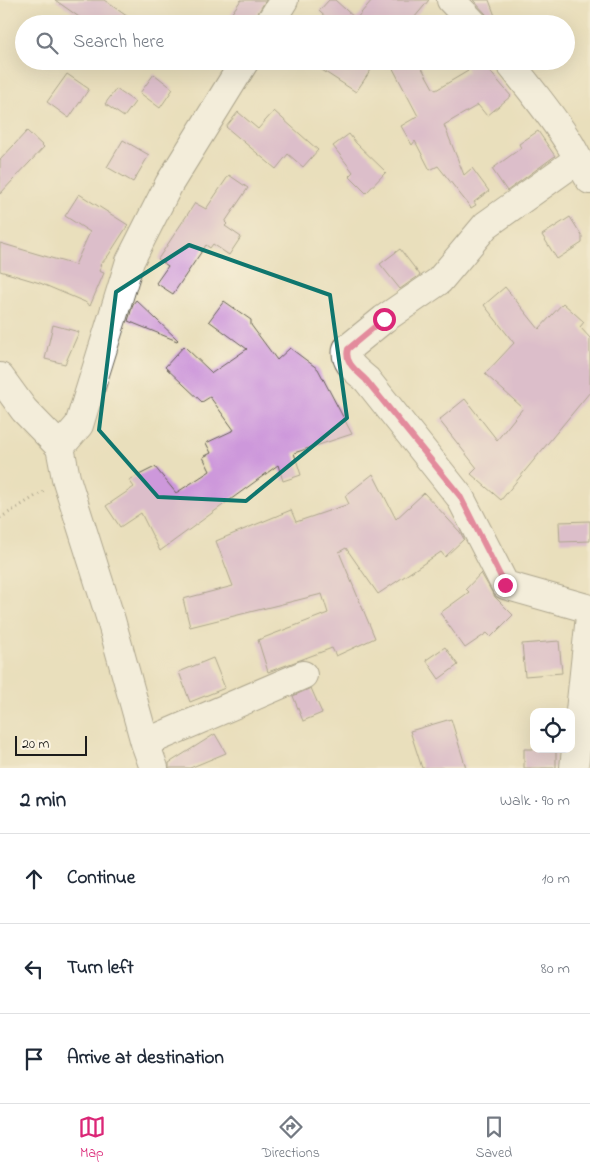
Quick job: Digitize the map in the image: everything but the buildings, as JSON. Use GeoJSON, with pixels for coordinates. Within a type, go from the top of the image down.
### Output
{"type":"FeatureCollection","features":[{"type":"Feature","properties":{"kind":"street"},"geometry":{"type":"LineString","coordinates":[[275,15],[284,0]]}},
{"type":"Feature","properties":{"kind":"street"},"geometry":{"type":"LineString","coordinates":[[60,447],[79,425],[130,261],[168,184],[239,70]]}},
{"type":"Feature","properties":{"kind":"street"},"geometry":{"type":"LineString","coordinates":[[515,70],[571,147],[584,170],[486,225],[439,281],[384,319],[348,349],[346,356],[350,365],[366,380],[460,496],[505,585],[590,609]]}},
{"type":"Feature","properties":{"kind":"street"},"geometry":{"type":"LineString","coordinates":[[0,377],[24,410],[60,447],[66,478],[111,620],[149,756],[303,675]]}},
{"type":"Feature","properties":{"kind":"street"},"geometry":{"type":"LineString","coordinates":[[574,768],[590,616]]}},
{"type":"Feature","properties":{"kind":"path"},"geometry":{"type":"LineString","coordinates":[[0,518],[66,478]]}},
{"type":"Feature","properties":{"kind":"highlighted area"},"geometry":{"type":"Polygon","coordinates":[[[189,245],[330,295],[347,418],[246,501],[158,497],[99,430],[116,292],[189,245]]]}},
{"type":"Feature","properties":{"kind":"route"},"geometry":{"type":"LineString","coordinates":[[384,319],[348,349],[346,356],[350,365],[366,380],[460,496],[505,585]]}}]}
